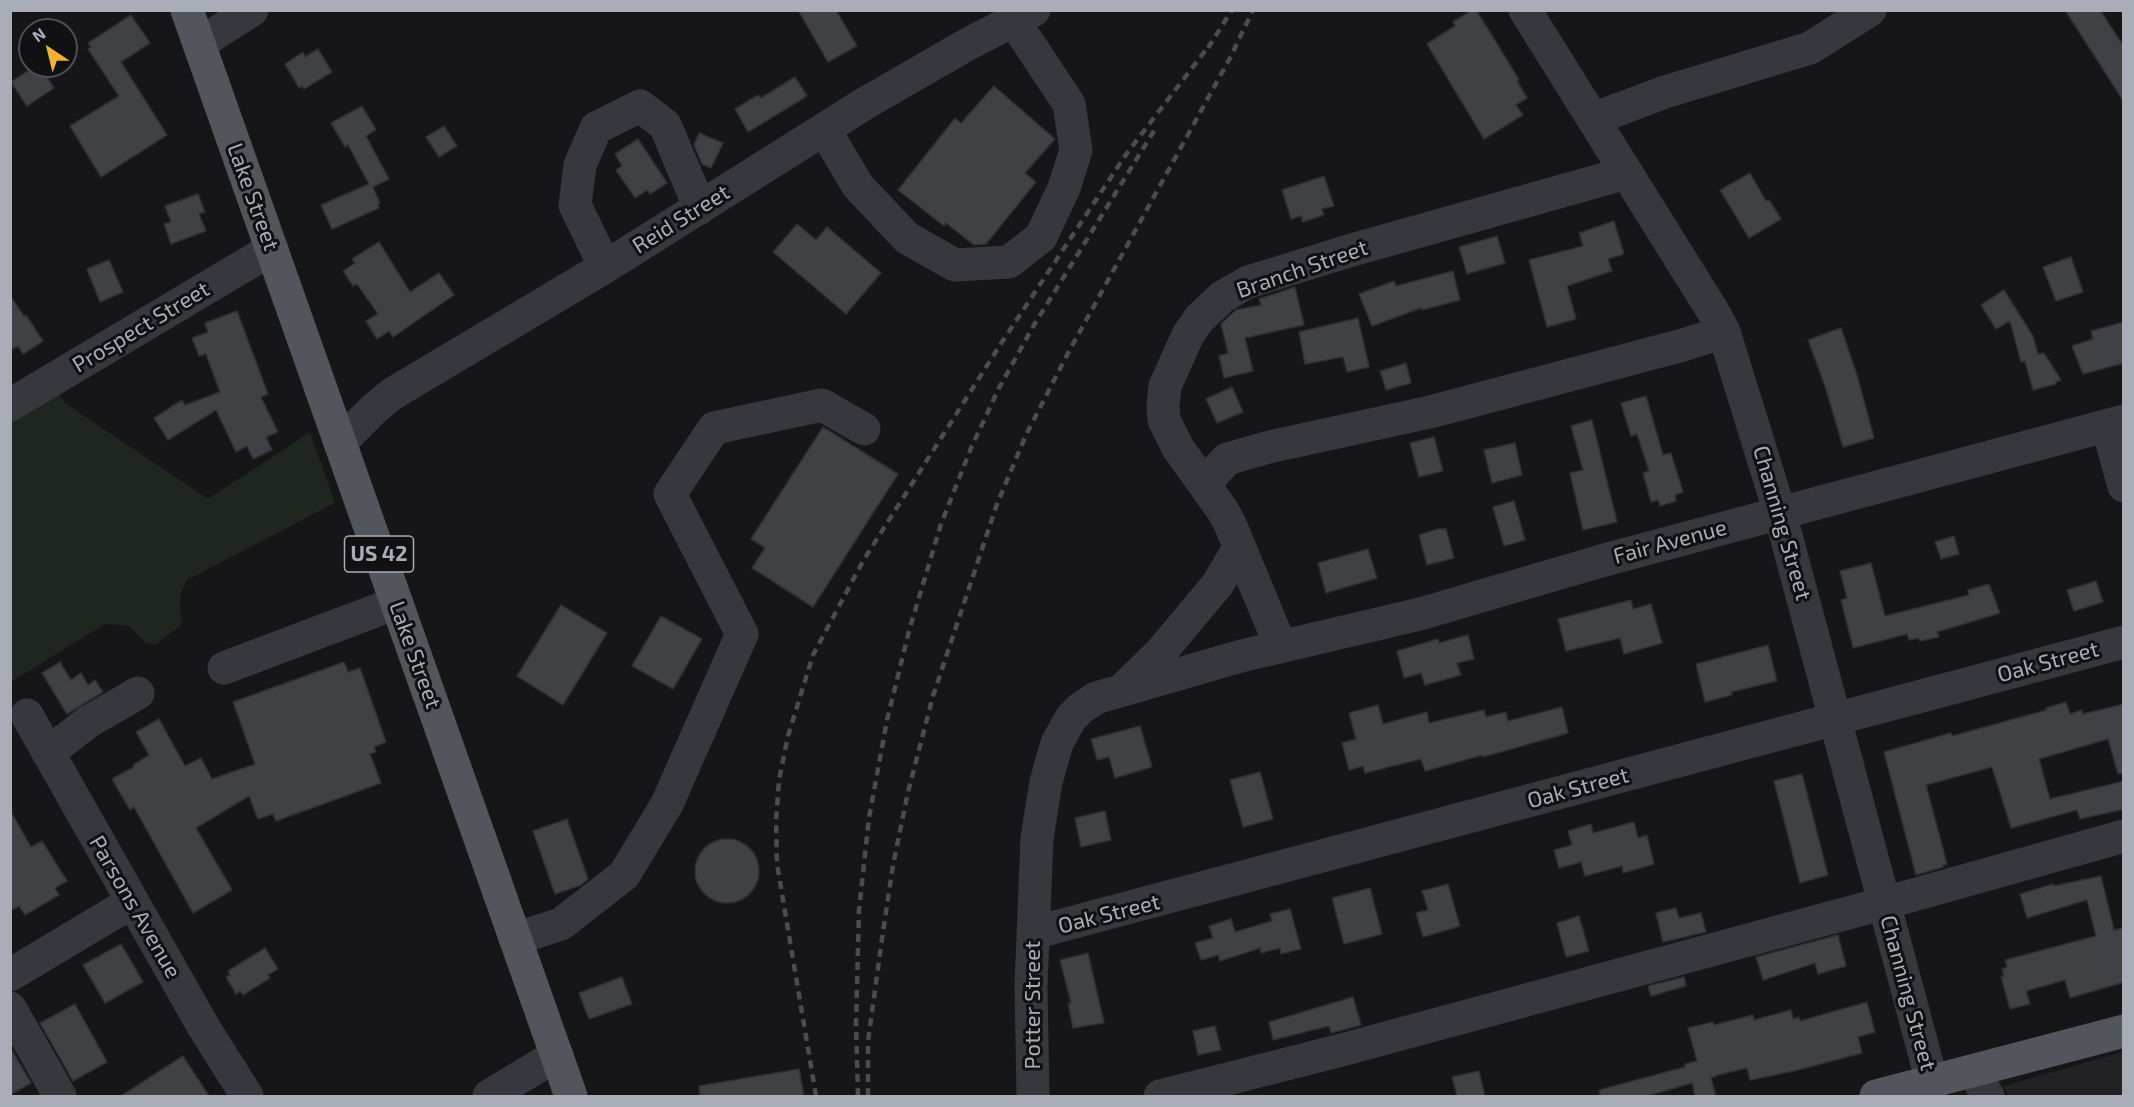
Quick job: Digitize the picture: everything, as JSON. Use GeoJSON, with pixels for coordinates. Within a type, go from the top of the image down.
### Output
{"type":"FeatureCollection","features":[{"type":"Feature","properties":{"kind":"main road","name":"Lake Street"},"geometry":{"type":"LineString","coordinates":[[187,10],[571,1096]]}},
{"type":"Feature","properties":{"kind":"main road"},"geometry":{"type":"LineString","coordinates":[[1876,1096],[1932,1082],[1980,1084],[2124,1031]]}},
{"type":"Feature","properties":{"kind":"street"},"geometry":{"type":"LineString","coordinates":[[199,44],[252,10]]}},
{"type":"Feature","properties":{"kind":"street","name":"Channing Street"},"geometry":{"type":"LineString","coordinates":[[1525,10],[1724,332],[1780,513],[1932,1082]]}},
{"type":"Feature","properties":{"kind":"street"},"geometry":{"type":"LineString","coordinates":[[1593,119],[1665,92],[1809,48],[1870,10]]}},
{"type":"Feature","properties":{"kind":"street"},"geometry":{"type":"LineString","coordinates":[[824,129],[858,186],[907,238],[955,265],[1009,262],[1041,237],[1064,188],[1076,150],[1069,104],[1024,16]]}},
{"type":"Feature","properties":{"kind":"street","name":"Reid Street"},"geometry":{"type":"LineString","coordinates":[[339,443],[392,394],[605,267],[824,129],[948,55],[1024,16]]}},
{"type":"Feature","properties":{"kind":"street"},"geometry":{"type":"LineString","coordinates":[[605,267],[575,205],[580,165],[597,128],[640,106],[665,125],[700,208]]}},
{"type":"Feature","properties":{"kind":"street","name":"Branch Street"},"geometry":{"type":"LineString","coordinates":[[1281,647],[1223,511],[1178,448],[1167,428],[1163,407],[1165,386],[1188,335],[1199,319],[1222,297],[1248,282],[1352,250],[1626,173]]}},
{"type":"Feature","properties":{"kind":"street","name":"Prospect Street"},"geometry":{"type":"LineString","coordinates":[[10,405],[272,249]]}},
{"type":"Feature","properties":{"kind":"street"},"geometry":{"type":"LineString","coordinates":[[1204,484],[1227,459],[1269,447],[1430,412],[1724,332]]}},
{"type":"Feature","properties":{"kind":"street"},"geometry":{"type":"LineString","coordinates":[[515,939],[561,924],[624,875],[668,804],[742,634],[670,494],[714,429],[822,405],[864,429]]}},
{"type":"Feature","properties":{"kind":"street"},"geometry":{"type":"LineString","coordinates":[[2115,424],[2124,486]]}},
{"type":"Feature","properties":{"kind":"street","name":"Fair Avenue"},"geometry":{"type":"LineString","coordinates":[[1216,663],[1420,614],[1601,561],[2115,424]]}},
{"type":"Feature","properties":{"kind":"street"},"geometry":{"type":"LineString","coordinates":[[1122,690],[1160,653],[1216,585],[1239,548]]}},
{"type":"Feature","properties":{"kind":"street"},"geometry":{"type":"LineString","coordinates":[[224,668],[396,603]]}},
{"type":"Feature","properties":{"kind":"street","name":"Oak Street"},"geometry":{"type":"LineString","coordinates":[[1033,933],[2124,642]]}},
{"type":"Feature","properties":{"kind":"street","name":"Potter Street"},"geometry":{"type":"LineString","coordinates":[[1033,1096],[1031,986],[1037,838],[1046,782],[1056,742],[1071,718],[1096,698],[1216,663]]}},
{"type":"Feature","properties":{"kind":"street"},"geometry":{"type":"LineString","coordinates":[[48,753],[88,722],[138,693]]}},
{"type":"Feature","properties":{"kind":"street","name":"Parsons Avenue"},"geometry":{"type":"LineString","coordinates":[[27,715],[132,902],[247,1096]]}},
{"type":"Feature","properties":{"kind":"street"},"geometry":{"type":"LineString","coordinates":[[1160,1096],[1350,1048],[2124,836]]}},
{"type":"Feature","properties":{"kind":"street"},"geometry":{"type":"LineString","coordinates":[[10,975],[132,902]]}},
{"type":"Feature","properties":{"kind":"street"},"geometry":{"type":"LineString","coordinates":[[10,1008],[60,1096]]}},
{"type":"Feature","properties":{"kind":"street"},"geometry":{"type":"LineString","coordinates":[[489,1096],[556,1055]]}},
{"type":"Feature","properties":{"kind":"shaded area"},"geometry":{"type":"Polygon","coordinates":[[[54,386],[65,403],[208,499],[310,432],[335,503],[187,580],[180,595],[181,625],[155,645],[145,642],[129,626],[105,624],[11,682],[11,413],[54,386]]]}},
{"type":"Feature","properties":{"kind":"shaded area"},"geometry":{"type":"Polygon","coordinates":[[[2123,1052],[2123,1096],[2009,1096],[2003,1086],[2123,1052]]]}},
{"type":"Feature","properties":{"kind":"building"},"geometry":{"type":"Polygon","coordinates":[[[798,10],[836,10],[857,46],[828,62],[798,10]]]}},
{"type":"Feature","properties":{"kind":"building"},"geometry":{"type":"Polygon","coordinates":[[[1472,10],[1476,10],[1493,37],[1527,98],[1516,105],[1523,115],[1484,139],[1427,44],[1455,26],[1453,22],[1472,10]]]}},
{"type":"Feature","properties":{"kind":"building"},"geometry":{"type":"Polygon","coordinates":[[[2065,10],[2100,10],[2124,47],[2124,102],[2065,10]]]}},
{"type":"Feature","properties":{"kind":"building"},"geometry":{"type":"Polygon","coordinates":[[[131,15],[150,43],[121,62],[167,135],[101,177],[70,126],[119,96],[88,49],[91,47],[88,43],[131,15]]]}},
{"type":"Feature","properties":{"kind":"building"},"geometry":{"type":"Polygon","coordinates":[[[318,49],[332,72],[304,89],[302,86],[299,88],[285,64],[303,52],[305,57],[318,49]]]}},
{"type":"Feature","properties":{"kind":"building"},"geometry":{"type":"Polygon","coordinates":[[[18,77],[48,78],[54,88],[27,106],[11,82],[18,77]]]}},
{"type":"Feature","properties":{"kind":"building"},"geometry":{"type":"Polygon","coordinates":[[[795,77],[807,96],[748,132],[735,109],[758,95],[761,98],[795,77]]]}},
{"type":"Feature","properties":{"kind":"building"},"geometry":{"type":"Polygon","coordinates":[[[994,86],[1055,139],[1025,173],[1036,182],[986,244],[974,245],[946,223],[944,226],[898,190],[955,118],[961,123],[994,86]]]}},
{"type":"Feature","properties":{"kind":"building"},"geometry":{"type":"Polygon","coordinates":[[[362,106],[376,130],[366,136],[389,179],[373,187],[380,203],[379,208],[332,229],[321,205],[369,184],[348,145],[345,147],[331,123],[362,106]]]}},
{"type":"Feature","properties":{"kind":"building"},"geometry":{"type":"Polygon","coordinates":[[[444,126],[457,146],[439,157],[426,137],[444,126]]]}},
{"type":"Feature","properties":{"kind":"building"},"geometry":{"type":"Polygon","coordinates":[[[699,133],[723,143],[711,168],[702,164],[694,145],[699,133]]]}},
{"type":"Feature","properties":{"kind":"building"},"geometry":{"type":"Polygon","coordinates":[[[638,139],[667,183],[650,194],[647,190],[635,198],[616,170],[622,166],[615,154],[638,139]]]}},
{"type":"Feature","properties":{"kind":"building"},"geometry":{"type":"Polygon","coordinates":[[[1750,173],[1766,201],[1769,200],[1781,219],[1749,238],[1720,190],[1750,173]]]}},
{"type":"Feature","properties":{"kind":"building"},"geometry":{"type":"Polygon","coordinates":[[[1324,176],[1334,206],[1322,209],[1324,215],[1303,222],[1301,216],[1291,219],[1282,190],[1324,176]]]}},
{"type":"Feature","properties":{"kind":"building"},"geometry":{"type":"Polygon","coordinates":[[[198,194],[205,212],[199,214],[206,231],[171,244],[164,224],[171,222],[165,206],[198,194]]]}},
{"type":"Feature","properties":{"kind":"building"},"geometry":{"type":"Polygon","coordinates":[[[1614,221],[1624,254],[1608,259],[1612,271],[1567,286],[1576,319],[1547,327],[1529,260],[1583,246],[1579,233],[1614,221]]]}},
{"type":"Feature","properties":{"kind":"building"},"geometry":{"type":"Polygon","coordinates":[[[797,224],[816,240],[827,227],[881,273],[846,314],[773,252],[797,224]]]}},
{"type":"Feature","properties":{"kind":"building"},"geometry":{"type":"Polygon","coordinates":[[[1497,236],[1505,263],[1467,274],[1459,247],[1497,236]]]}},
{"type":"Feature","properties":{"kind":"building"},"geometry":{"type":"Polygon","coordinates":[[[379,242],[410,292],[439,273],[454,295],[393,337],[389,331],[377,339],[366,321],[378,314],[357,284],[353,286],[343,271],[355,263],[352,259],[379,242]]]}},
{"type":"Feature","properties":{"kind":"building"},"geometry":{"type":"Polygon","coordinates":[[[2071,257],[2083,292],[2056,301],[2043,267],[2071,257]]]}},
{"type":"Feature","properties":{"kind":"building"},"geometry":{"type":"Polygon","coordinates":[[[109,260],[123,292],[100,302],[87,269],[109,260]]]}},
{"type":"Feature","properties":{"kind":"building"},"geometry":{"type":"Polygon","coordinates":[[[1453,271],[1460,300],[1422,310],[1421,308],[1372,326],[1359,294],[1394,281],[1396,286],[1453,271]]]}},
{"type":"Feature","properties":{"kind":"building"},"geometry":{"type":"Polygon","coordinates":[[[1295,287],[1304,325],[1245,338],[1253,371],[1224,378],[1219,356],[1228,353],[1221,324],[1236,310],[1261,305],[1259,299],[1295,287]]]}},
{"type":"Feature","properties":{"kind":"building"},"geometry":{"type":"Polygon","coordinates":[[[2004,290],[2033,336],[2038,354],[2044,353],[2061,380],[2056,384],[2033,390],[2025,361],[2021,362],[2010,321],[1996,329],[1981,305],[2004,290]]]}},
{"type":"Feature","properties":{"kind":"building"},"geometry":{"type":"Polygon","coordinates":[[[10,296],[43,341],[23,354],[18,346],[10,350],[10,296]]]}},
{"type":"Feature","properties":{"kind":"building"},"geometry":{"type":"Polygon","coordinates":[[[237,311],[268,394],[261,397],[278,432],[266,437],[272,450],[253,459],[247,446],[236,452],[216,410],[168,440],[154,418],[182,400],[185,405],[220,392],[206,354],[199,356],[192,338],[208,332],[205,323],[237,311]]]}},
{"type":"Feature","properties":{"kind":"building"},"geometry":{"type":"Polygon","coordinates":[[[1358,318],[1369,367],[1347,372],[1343,357],[1305,364],[1299,332],[1358,318]]]}},
{"type":"Feature","properties":{"kind":"building"},"geometry":{"type":"Polygon","coordinates":[[[2124,322],[2124,363],[2083,374],[2072,346],[2093,339],[2091,331],[2124,322]]]}},
{"type":"Feature","properties":{"kind":"building"},"geometry":{"type":"Polygon","coordinates":[[[1841,328],[1857,375],[1874,438],[1843,447],[1825,386],[1808,340],[1841,328]]]}},
{"type":"Feature","properties":{"kind":"building"},"geometry":{"type":"Polygon","coordinates":[[[1406,363],[1411,383],[1386,390],[1380,371],[1406,363]]]}},
{"type":"Feature","properties":{"kind":"building"},"geometry":{"type":"Polygon","coordinates":[[[1232,387],[1243,412],[1217,423],[1206,399],[1232,387]]]}},
{"type":"Feature","properties":{"kind":"building"},"geometry":{"type":"Polygon","coordinates":[[[1646,396],[1663,455],[1671,453],[1683,492],[1675,495],[1676,501],[1660,506],[1658,500],[1651,502],[1643,473],[1649,471],[1637,434],[1631,436],[1621,403],[1646,396]]]}},
{"type":"Feature","properties":{"kind":"building"},"geometry":{"type":"Polygon","coordinates":[[[1592,420],[1617,522],[1583,530],[1570,473],[1583,470],[1571,426],[1592,420]]]}},
{"type":"Feature","properties":{"kind":"building"},"geometry":{"type":"Polygon","coordinates":[[[823,427],[898,474],[813,607],[752,568],[765,548],[751,539],[823,427]]]}},
{"type":"Feature","properties":{"kind":"building"},"geometry":{"type":"Polygon","coordinates":[[[1434,437],[1443,471],[1419,477],[1410,443],[1434,437]]]}},
{"type":"Feature","properties":{"kind":"building"},"geometry":{"type":"Polygon","coordinates":[[[1515,443],[1522,475],[1492,483],[1484,450],[1515,443]]]}},
{"type":"Feature","properties":{"kind":"building"},"geometry":{"type":"Polygon","coordinates":[[[1514,501],[1525,540],[1504,546],[1493,507],[1514,501]]]}},
{"type":"Feature","properties":{"kind":"building"},"geometry":{"type":"Polygon","coordinates":[[[1446,529],[1454,558],[1427,565],[1419,535],[1446,529]]]}},
{"type":"Feature","properties":{"kind":"building"},"geometry":{"type":"Polygon","coordinates":[[[1954,536],[1959,554],[1941,559],[1935,542],[1954,536]]]}},
{"type":"Feature","properties":{"kind":"building"},"geometry":{"type":"Polygon","coordinates":[[[1368,549],[1377,578],[1326,593],[1318,563],[1368,549]]]}},
{"type":"Feature","properties":{"kind":"building"},"geometry":{"type":"Polygon","coordinates":[[[1871,563],[1885,616],[1969,595],[1968,590],[1989,584],[2000,613],[1937,632],[1939,637],[1920,641],[1919,638],[1909,640],[1907,634],[1853,648],[1841,600],[1847,598],[1840,571],[1871,563]]]}},
{"type":"Feature","properties":{"kind":"building"},"geometry":{"type":"Polygon","coordinates":[[[2096,581],[2103,602],[2074,611],[2067,590],[2096,581]]]}},
{"type":"Feature","properties":{"kind":"building"},"geometry":{"type":"Polygon","coordinates":[[[1631,600],[1633,609],[1651,604],[1662,643],[1624,654],[1620,638],[1566,651],[1558,619],[1631,600]]]}},
{"type":"Feature","properties":{"kind":"building"},"geometry":{"type":"Polygon","coordinates":[[[561,605],[607,633],[563,705],[517,676],[561,605]]]}},
{"type":"Feature","properties":{"kind":"building"},"geometry":{"type":"Polygon","coordinates":[[[661,616],[702,639],[673,689],[632,666],[661,616]]]}},
{"type":"Feature","properties":{"kind":"building"},"geometry":{"type":"Polygon","coordinates":[[[1468,635],[1474,659],[1457,663],[1461,675],[1425,685],[1421,673],[1404,678],[1397,651],[1438,639],[1439,643],[1468,635]]]}},
{"type":"Feature","properties":{"kind":"building"},"geometry":{"type":"Polygon","coordinates":[[[1768,645],[1777,681],[1731,692],[1732,695],[1705,702],[1696,664],[1768,645]]]}},
{"type":"Feature","properties":{"kind":"building"},"geometry":{"type":"Polygon","coordinates":[[[60,662],[71,680],[81,673],[88,685],[95,680],[103,692],[67,714],[42,673],[60,662]]]}},
{"type":"Feature","properties":{"kind":"building"},"geometry":{"type":"Polygon","coordinates":[[[344,662],[348,672],[360,668],[386,742],[374,747],[376,752],[370,754],[381,783],[276,821],[273,814],[258,819],[249,796],[196,828],[232,890],[193,913],[134,807],[130,810],[112,779],[134,767],[133,765],[149,755],[136,732],[159,719],[185,766],[201,758],[212,779],[255,764],[233,702],[344,662]]]}},
{"type":"Feature","properties":{"kind":"building"},"geometry":{"type":"Polygon","coordinates":[[[2066,702],[2070,714],[2082,710],[2083,714],[2124,704],[2124,773],[2118,774],[2108,739],[2039,759],[2050,799],[2124,781],[2124,809],[2080,819],[2077,810],[2011,828],[1992,767],[1926,785],[1947,864],[1916,875],[1884,752],[2047,710],[2046,708],[2066,702]]]}},
{"type":"Feature","properties":{"kind":"building"},"geometry":{"type":"Polygon","coordinates":[[[1378,705],[1383,724],[1427,712],[1429,723],[1484,710],[1486,717],[1506,712],[1508,721],[1562,707],[1568,733],[1425,771],[1421,759],[1365,773],[1363,766],[1349,770],[1342,743],[1356,739],[1349,713],[1378,705]]]}},
{"type":"Feature","properties":{"kind":"building"},"geometry":{"type":"Polygon","coordinates":[[[1140,726],[1152,767],[1115,778],[1109,757],[1097,760],[1091,739],[1140,726]]]}},
{"type":"Feature","properties":{"kind":"building"},"geometry":{"type":"Polygon","coordinates":[[[1260,772],[1273,819],[1243,827],[1230,780],[1260,772]]]}},
{"type":"Feature","properties":{"kind":"building"},"geometry":{"type":"Polygon","coordinates":[[[1802,774],[1828,875],[1800,883],[1774,781],[1802,774]]]}},
{"type":"Feature","properties":{"kind":"building"},"geometry":{"type":"Polygon","coordinates":[[[10,810],[31,847],[42,841],[67,881],[55,888],[59,895],[25,915],[19,906],[10,911],[10,810]]]}},
{"type":"Feature","properties":{"kind":"building"},"geometry":{"type":"Polygon","coordinates":[[[1105,811],[1111,840],[1081,847],[1075,818],[1105,811]]]}},
{"type":"Feature","properties":{"kind":"building"},"geometry":{"type":"Polygon","coordinates":[[[567,819],[588,879],[581,885],[555,894],[533,831],[567,819]]]}},
{"type":"Feature","properties":{"kind":"building"},"geometry":{"type":"Polygon","coordinates":[[[1634,822],[1638,838],[1647,835],[1654,864],[1623,873],[1622,866],[1585,876],[1581,862],[1559,868],[1554,850],[1572,845],[1568,831],[1591,824],[1593,833],[1634,822]]]}},
{"type":"Feature","properties":{"kind":"building"},"geometry":{"type":"Polygon","coordinates":[[[721,839],[733,839],[750,848],[757,859],[759,871],[757,883],[750,894],[733,903],[721,903],[709,898],[700,889],[695,877],[695,865],[700,853],[709,844],[721,839]]]}},
{"type":"Feature","properties":{"kind":"building"},"geometry":{"type":"Polygon","coordinates":[[[2101,876],[2114,930],[2124,928],[2124,982],[2070,998],[2065,980],[2026,991],[2030,1004],[2010,1009],[2001,977],[2004,976],[2002,969],[2007,967],[2005,960],[2096,936],[2087,900],[2027,918],[2020,894],[2053,884],[2054,886],[2101,876]]]}},
{"type":"Feature","properties":{"kind":"building"},"geometry":{"type":"Polygon","coordinates":[[[1448,884],[1460,926],[1423,937],[1416,913],[1428,910],[1422,891],[1448,884]]]}},
{"type":"Feature","properties":{"kind":"building"},"geometry":{"type":"Polygon","coordinates":[[[1370,888],[1382,934],[1344,944],[1332,898],[1370,888]]]}},
{"type":"Feature","properties":{"kind":"building"},"geometry":{"type":"Polygon","coordinates":[[[1676,908],[1679,918],[1701,913],[1706,932],[1663,942],[1656,913],[1676,908]]]}},
{"type":"Feature","properties":{"kind":"building"},"geometry":{"type":"Polygon","coordinates":[[[1290,909],[1301,949],[1281,954],[1280,948],[1261,953],[1260,948],[1220,961],[1218,955],[1201,960],[1195,943],[1213,938],[1209,926],[1231,919],[1235,932],[1272,921],[1270,914],[1290,909]]]}},
{"type":"Feature","properties":{"kind":"building"},"geometry":{"type":"Polygon","coordinates":[[[1579,916],[1589,951],[1566,957],[1557,923],[1579,916]]]}},
{"type":"Feature","properties":{"kind":"building"},"geometry":{"type":"Polygon","coordinates":[[[1838,935],[1846,966],[1818,974],[1815,963],[1763,980],[1756,957],[1838,935]]]}},
{"type":"Feature","properties":{"kind":"building"},"geometry":{"type":"Polygon","coordinates":[[[121,944],[143,982],[105,1003],[83,965],[121,944]]]}},
{"type":"Feature","properties":{"kind":"building"},"geometry":{"type":"Polygon","coordinates":[[[265,948],[278,969],[268,975],[270,978],[243,995],[240,991],[236,994],[226,977],[230,975],[228,971],[265,948]]]}},
{"type":"Feature","properties":{"kind":"building"},"geometry":{"type":"Polygon","coordinates":[[[1088,953],[1104,1023],[1073,1028],[1068,1003],[1071,1003],[1060,960],[1088,953]]]}},
{"type":"Feature","properties":{"kind":"building"},"geometry":{"type":"Polygon","coordinates":[[[622,977],[632,1004],[589,1019],[579,993],[622,977]]]}},
{"type":"Feature","properties":{"kind":"building"},"geometry":{"type":"Polygon","coordinates":[[[1684,977],[1686,986],[1651,996],[1648,986],[1684,977]]]}},
{"type":"Feature","properties":{"kind":"building"},"geometry":{"type":"Polygon","coordinates":[[[1353,997],[1361,1025],[1331,1033],[1329,1026],[1273,1040],[1269,1022],[1353,997]]]}},
{"type":"Feature","properties":{"kind":"building"},"geometry":{"type":"Polygon","coordinates":[[[1867,1002],[1875,1032],[1858,1037],[1862,1053],[1750,1080],[1747,1068],[1718,1075],[1711,1078],[1716,1096],[1695,1096],[1692,1083],[1647,1096],[1600,1096],[1599,1090],[1685,1067],[1685,1064],[1697,1061],[1688,1028],[1713,1022],[1714,1025],[1753,1015],[1754,1020],[1791,1010],[1793,1019],[1799,1017],[1800,1021],[1867,1002]]]}},
{"type":"Feature","properties":{"kind":"building"},"geometry":{"type":"Polygon","coordinates":[[[75,1004],[107,1062],[73,1081],[40,1023],[75,1004]]]}},
{"type":"Feature","properties":{"kind":"building"},"geometry":{"type":"Polygon","coordinates":[[[1215,1026],[1221,1050],[1198,1055],[1193,1031],[1215,1026]]]}},
{"type":"Feature","properties":{"kind":"building"},"geometry":{"type":"Polygon","coordinates":[[[10,1047],[31,1083],[10,1095],[10,1047]]]}},
{"type":"Feature","properties":{"kind":"building"},"geometry":{"type":"Polygon","coordinates":[[[183,1056],[209,1096],[121,1096],[155,1074],[183,1056]]]}},
{"type":"Feature","properties":{"kind":"building"},"geometry":{"type":"Polygon","coordinates":[[[799,1069],[804,1096],[700,1096],[699,1086],[799,1069]]]}},
{"type":"Feature","properties":{"kind":"building"},"geometry":{"type":"Polygon","coordinates":[[[1479,1071],[1485,1096],[1457,1096],[1452,1077],[1479,1071]]]}},
{"type":"Feature","properties":{"kind":"railway"},"geometry":{"type":"LineString","coordinates":[[1208,48],[1232,10]]}},
{"type":"Feature","properties":{"kind":"railway"},"geometry":{"type":"LineString","coordinates":[[868,1096],[868,1041],[893,865],[908,792],[933,696],[997,504],[1026,435],[1067,355],[1230,58],[1253,10]]}},
{"type":"Feature","properties":{"kind":"railway"},"geometry":{"type":"LineString","coordinates":[[816,1096],[777,864],[776,821],[779,780],[788,736],[813,655],[863,561],[1002,342],[1127,153],[1212,42]]}},
{"type":"Feature","properties":{"kind":"railway"},"geometry":{"type":"LineString","coordinates":[[858,1096],[856,1024],[859,910],[869,818],[887,720],[909,631],[941,524],[971,448],[999,388],[1034,325],[1157,126]]}}]}
